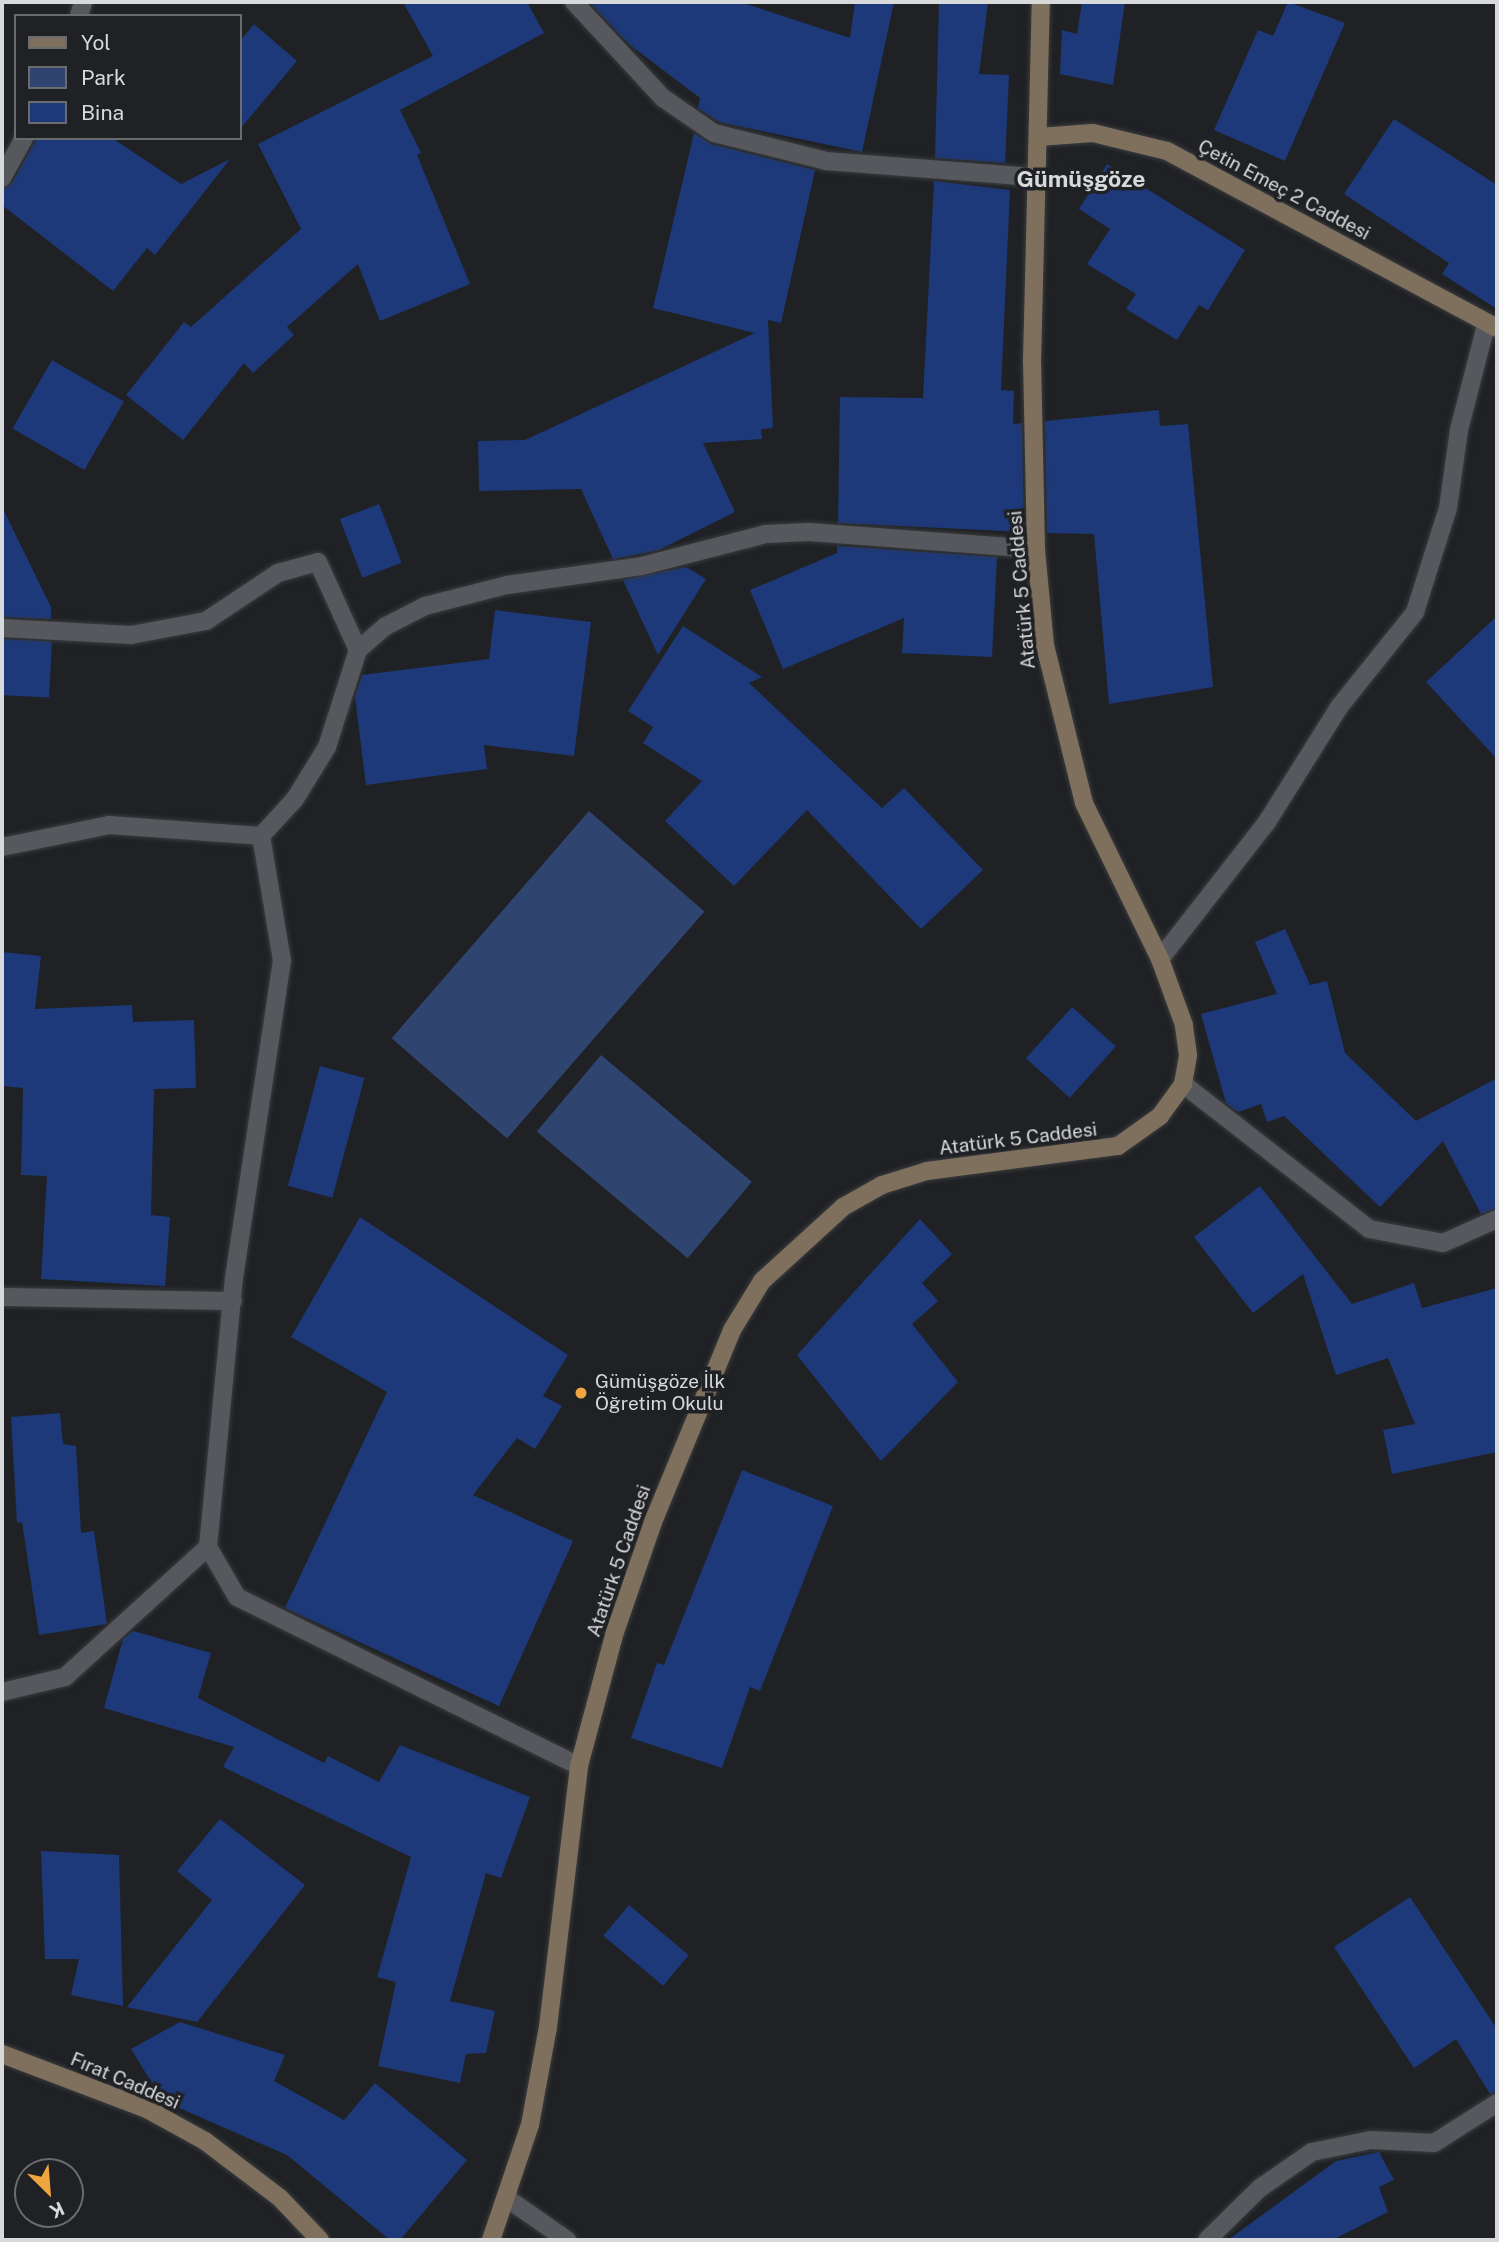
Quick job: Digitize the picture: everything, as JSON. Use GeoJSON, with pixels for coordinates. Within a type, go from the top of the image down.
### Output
{"type":"FeatureCollection","features":[{"type":"Feature","properties":{"kind":"main road","name":"Atatürk 5 Caddesi"},"geometry":{"type":"LineString","coordinates":[[491,2240],[508,2199],[530,2125],[548,2027],[579,1766],[615,1632],[653,1522],[732,1331],[762,1281],[843,1207],[883,1185],[994,1159],[1091,1153],[1118,1146],[1160,1116],[1183,1084],[1188,1055],[1184,1024],[1160,959],[1084,803],[1045,645],[1036,549],[1036,177],[1041,2]]}},
{"type":"Feature","properties":{"kind":"main road","name":"Çetin Emeç 2 Caddesi"},"geometry":{"type":"LineString","coordinates":[[1038,137],[1093,133],[1167,151],[1492,326]]}},
{"type":"Feature","properties":{"kind":"main road","name":"Fırat Caddesi"},"geometry":{"type":"LineString","coordinates":[[2,2054],[147,2109],[205,2141],[280,2199],[320,2240]]}},
{"type":"Feature","properties":{"kind":"street"},"geometry":{"type":"LineString","coordinates":[[574,2],[663,98],[714,133],[826,161],[1036,177]]}},
{"type":"Feature","properties":{"kind":"street"},"geometry":{"type":"LineString","coordinates":[[2,177],[23,140]]}},
{"type":"Feature","properties":{"kind":"street"},"geometry":{"type":"LineString","coordinates":[[1160,959],[1267,822],[1339,707],[1415,612],[1448,509],[1459,430],[1492,326]]}},
{"type":"Feature","properties":{"kind":"street"},"geometry":{"type":"LineString","coordinates":[[261,836],[295,799],[327,747],[358,650],[386,626],[458,594],[642,566],[742,537],[809,532],[1036,549]]}},
{"type":"Feature","properties":{"kind":"street"},"geometry":{"type":"LineString","coordinates":[[2,628],[131,635],[206,621],[278,573],[318,562],[358,650]]}},
{"type":"Feature","properties":{"kind":"street"},"geometry":{"type":"LineString","coordinates":[[2,846],[110,825],[261,836]]}},
{"type":"Feature","properties":{"kind":"street"},"geometry":{"type":"LineString","coordinates":[[261,836],[282,961],[233,1301],[208,1547],[237,1597],[579,1766]]}},
{"type":"Feature","properties":{"kind":"street"},"geometry":{"type":"LineString","coordinates":[[1183,1084],[1369,1229],[1443,1243],[1497,1219]]}},
{"type":"Feature","properties":{"kind":"street"},"geometry":{"type":"LineString","coordinates":[[2,1297],[233,1301]]}},
{"type":"Feature","properties":{"kind":"street"},"geometry":{"type":"LineString","coordinates":[[2,1692],[65,1677],[208,1547]]}},
{"type":"Feature","properties":{"kind":"street"},"geometry":{"type":"LineString","coordinates":[[1207,2240],[1260,2188],[1312,2152],[1371,2140],[1434,2143],[1497,2103]]}},
{"type":"Feature","properties":{"kind":"street"},"geometry":{"type":"LineString","coordinates":[[508,2199],[567,2240]]}},
{"type":"Feature","properties":{"kind":"green space"},"geometry":{"type":"Polygon","coordinates":[[[589,811],[704,911],[507,1139],[392,1038],[589,811]]]}},
{"type":"Feature","properties":{"kind":"green space"},"geometry":{"type":"Polygon","coordinates":[[[601,1055],[752,1182],[688,1258],[537,1132],[601,1055]]]}},
{"type":"Feature","properties":{"kind":"building"},"geometry":{"type":"Polygon","coordinates":[[[403,2],[527,2],[544,33],[400,110],[421,153],[417,155],[470,284],[380,321],[358,264],[287,327],[294,335],[253,373],[244,363],[183,440],[126,395],[184,322],[191,327],[301,229],[258,144],[433,56],[403,2]]]}},
{"type":"Feature","properties":{"kind":"building"},"geometry":{"type":"Polygon","coordinates":[[[589,2],[740,2],[850,38],[855,2],[894,2],[862,152],[719,122],[698,108],[700,98],[630,45],[589,2]]]}},
{"type":"Feature","properties":{"kind":"building"},"geometry":{"type":"Polygon","coordinates":[[[939,2],[988,2],[979,74],[1009,75],[1005,163],[935,158],[939,2]]]}},
{"type":"Feature","properties":{"kind":"building"},"geometry":{"type":"Polygon","coordinates":[[[1082,2],[1125,2],[1113,85],[1060,74],[1062,30],[1077,34],[1082,2]]]}},
{"type":"Feature","properties":{"kind":"building"},"geometry":{"type":"Polygon","coordinates":[[[1288,2],[1345,23],[1285,161],[1214,130],[1258,30],[1273,36],[1288,2]]]}},
{"type":"Feature","properties":{"kind":"building"},"geometry":{"type":"Polygon","coordinates":[[[254,24],[297,61],[242,127],[242,39],[254,24]]]}},
{"type":"Feature","properties":{"kind":"building"},"geometry":{"type":"Polygon","coordinates":[[[1394,119],[1497,185],[1497,309],[1442,274],[1449,263],[1344,194],[1394,119]]]}},
{"type":"Feature","properties":{"kind":"building"},"geometry":{"type":"Polygon","coordinates":[[[694,133],[711,144],[815,170],[781,323],[768,320],[773,428],[761,429],[762,439],[703,443],[735,512],[659,550],[613,559],[581,489],[479,491],[478,441],[525,440],[755,333],[653,308],[694,133]]]}},
{"type":"Feature","properties":{"kind":"building"},"geometry":{"type":"Polygon","coordinates":[[[36,140],[115,140],[181,184],[230,159],[155,255],[147,248],[113,291],[2,205],[2,189],[12,183],[36,140]]]}},
{"type":"Feature","properties":{"kind":"building"},"geometry":{"type":"Polygon","coordinates":[[[1107,164],[1245,250],[1208,310],[1199,305],[1177,340],[1126,309],[1136,294],[1087,264],[1110,229],[1079,209],[1107,164]]]}},
{"type":"Feature","properties":{"kind":"building"},"geometry":{"type":"Polygon","coordinates":[[[934,181],[1010,190],[1001,390],[1014,391],[1013,424],[1022,423],[1024,532],[838,523],[840,397],[923,398],[934,181]]]}},
{"type":"Feature","properties":{"kind":"building"},"geometry":{"type":"Polygon","coordinates":[[[52,360],[124,402],[84,470],[12,428],[52,360]]]}},
{"type":"Feature","properties":{"kind":"building"},"geometry":{"type":"Polygon","coordinates":[[[1159,410],[1160,426],[1188,424],[1213,687],[1109,704],[1094,534],[1047,533],[1045,421],[1159,410]]]}},
{"type":"Feature","properties":{"kind":"building"},"geometry":{"type":"Polygon","coordinates":[[[379,504],[402,563],[362,578],[340,519],[379,504]]]}},
{"type":"Feature","properties":{"kind":"building"},"geometry":{"type":"Polygon","coordinates":[[[2,507],[51,607],[51,619],[2,617],[2,507]]]}},
{"type":"Feature","properties":{"kind":"building"},"geometry":{"type":"Polygon","coordinates":[[[837,546],[997,557],[992,657],[902,653],[904,618],[783,669],[750,590],[837,553],[837,546]]]}},
{"type":"Feature","properties":{"kind":"building"},"geometry":{"type":"Polygon","coordinates":[[[686,567],[706,579],[658,655],[623,580],[686,567]]]}},
{"type":"Feature","properties":{"kind":"building"},"geometry":{"type":"Polygon","coordinates":[[[495,610],[591,622],[574,756],[484,745],[487,769],[366,785],[355,697],[362,675],[489,659],[495,610]]]}},
{"type":"Feature","properties":{"kind":"building"},"geometry":{"type":"Polygon","coordinates":[[[1497,616],[1497,759],[1426,682],[1497,616]]]}},
{"type":"Feature","properties":{"kind":"building"},"geometry":{"type":"Polygon","coordinates":[[[683,626],[762,677],[749,683],[882,808],[904,788],[983,870],[921,929],[807,810],[734,886],[665,821],[702,781],[643,743],[653,727],[628,711],[683,626]]]}},
{"type":"Feature","properties":{"kind":"building"},"geometry":{"type":"Polygon","coordinates":[[[2,639],[52,642],[49,698],[2,695],[2,639]]]}},
{"type":"Feature","properties":{"kind":"building"},"geometry":{"type":"Polygon","coordinates":[[[1285,929],[1310,985],[1327,981],[1345,1053],[1416,1121],[1497,1078],[1497,1208],[1481,1214],[1443,1141],[1380,1207],[1284,1116],[1267,1122],[1261,1104],[1238,1112],[1226,1103],[1201,1014],[1277,994],[1255,942],[1285,929]]]}},
{"type":"Feature","properties":{"kind":"building"},"geometry":{"type":"Polygon","coordinates":[[[2,952],[41,956],[35,1009],[132,1005],[133,1022],[194,1020],[196,1088],[154,1089],[151,1215],[170,1217],[165,1286],[41,1279],[47,1176],[21,1175],[23,1088],[2,1086],[2,952]]]}},
{"type":"Feature","properties":{"kind":"building"},"geometry":{"type":"Polygon","coordinates":[[[1072,1007],[1116,1046],[1070,1098],[1026,1058],[1072,1007]]]}},
{"type":"Feature","properties":{"kind":"building"},"geometry":{"type":"Polygon","coordinates":[[[320,1066],[364,1078],[332,1198],[288,1186],[320,1066]]]}},
{"type":"Feature","properties":{"kind":"building"},"geometry":{"type":"Polygon","coordinates":[[[1260,1186],[1352,1304],[1414,1283],[1422,1308],[1497,1288],[1497,1452],[1392,1474],[1383,1430],[1415,1424],[1388,1358],[1336,1375],[1303,1274],[1253,1313],[1194,1237],[1260,1186]]]}},
{"type":"Feature","properties":{"kind":"building"},"geometry":{"type":"Polygon","coordinates":[[[360,1217],[568,1355],[543,1396],[562,1406],[535,1449],[517,1438],[473,1495],[573,1541],[499,1706],[285,1608],[387,1392],[291,1337],[360,1217]]]}},
{"type":"Feature","properties":{"kind":"building"},"geometry":{"type":"Polygon","coordinates":[[[920,1219],[952,1254],[922,1283],[938,1301],[912,1324],[958,1382],[881,1461],[797,1355],[920,1219]]]}},
{"type":"Feature","properties":{"kind":"building"},"geometry":{"type":"Polygon","coordinates":[[[60,1413],[63,1444],[76,1446],[81,1533],[94,1531],[107,1624],[39,1635],[22,1522],[17,1523],[11,1417],[60,1413]]]}},
{"type":"Feature","properties":{"kind":"building"},"geometry":{"type":"Polygon","coordinates":[[[742,1470],[833,1506],[760,1691],[750,1687],[722,1768],[631,1738],[657,1663],[664,1665],[742,1470]]]}},
{"type":"Feature","properties":{"kind":"building"},"geometry":{"type":"Polygon","coordinates":[[[133,1631],[211,1653],[198,1698],[324,1763],[328,1756],[379,1782],[400,1745],[530,1797],[501,1878],[486,1873],[450,2001],[495,2011],[486,2053],[466,2054],[460,2083],[378,2066],[396,1982],[377,1977],[411,1857],[223,1767],[234,1747],[104,1708],[123,1639],[133,1631]]]}},
{"type":"Feature","properties":{"kind":"building"},"geometry":{"type":"Polygon","coordinates":[[[220,1819],[305,1885],[197,2022],[127,2007],[212,1900],[177,1871],[220,1819]]]}},
{"type":"Feature","properties":{"kind":"building"},"geometry":{"type":"Polygon","coordinates":[[[41,1851],[119,1855],[123,2006],[71,1995],[79,1959],[45,1959],[41,1851]]]}},
{"type":"Feature","properties":{"kind":"building"},"geometry":{"type":"Polygon","coordinates":[[[1410,1897],[1497,2029],[1497,2092],[1490,2094],[1456,2039],[1414,2068],[1334,1947],[1410,1897]]]}},
{"type":"Feature","properties":{"kind":"building"},"geometry":{"type":"Polygon","coordinates":[[[629,1905],[689,1955],[663,1986],[603,1936],[629,1905]]]}},
{"type":"Feature","properties":{"kind":"building"},"geometry":{"type":"Polygon","coordinates":[[[180,2022],[285,2055],[274,2081],[344,2120],[375,2083],[467,2160],[400,2240],[390,2240],[287,2155],[163,2101],[131,2049],[180,2022]]]}},
{"type":"Feature","properties":{"kind":"building"},"geometry":{"type":"Polygon","coordinates":[[[1379,2152],[1394,2180],[1379,2187],[1388,2212],[1332,2240],[1228,2240],[1336,2161],[1379,2152]]]}},
{"type":"Feature","properties":{"kind":"place","name":"Gümüşgöze İlk Öğretim Okulu"},"geometry":{"type":"Point","coordinates":[581,1393]}},
{"type":"Feature","properties":{"kind":"district","name":"Gümüşgöze"},"geometry":{"type":"Point","coordinates":[1081,179]}}]}
